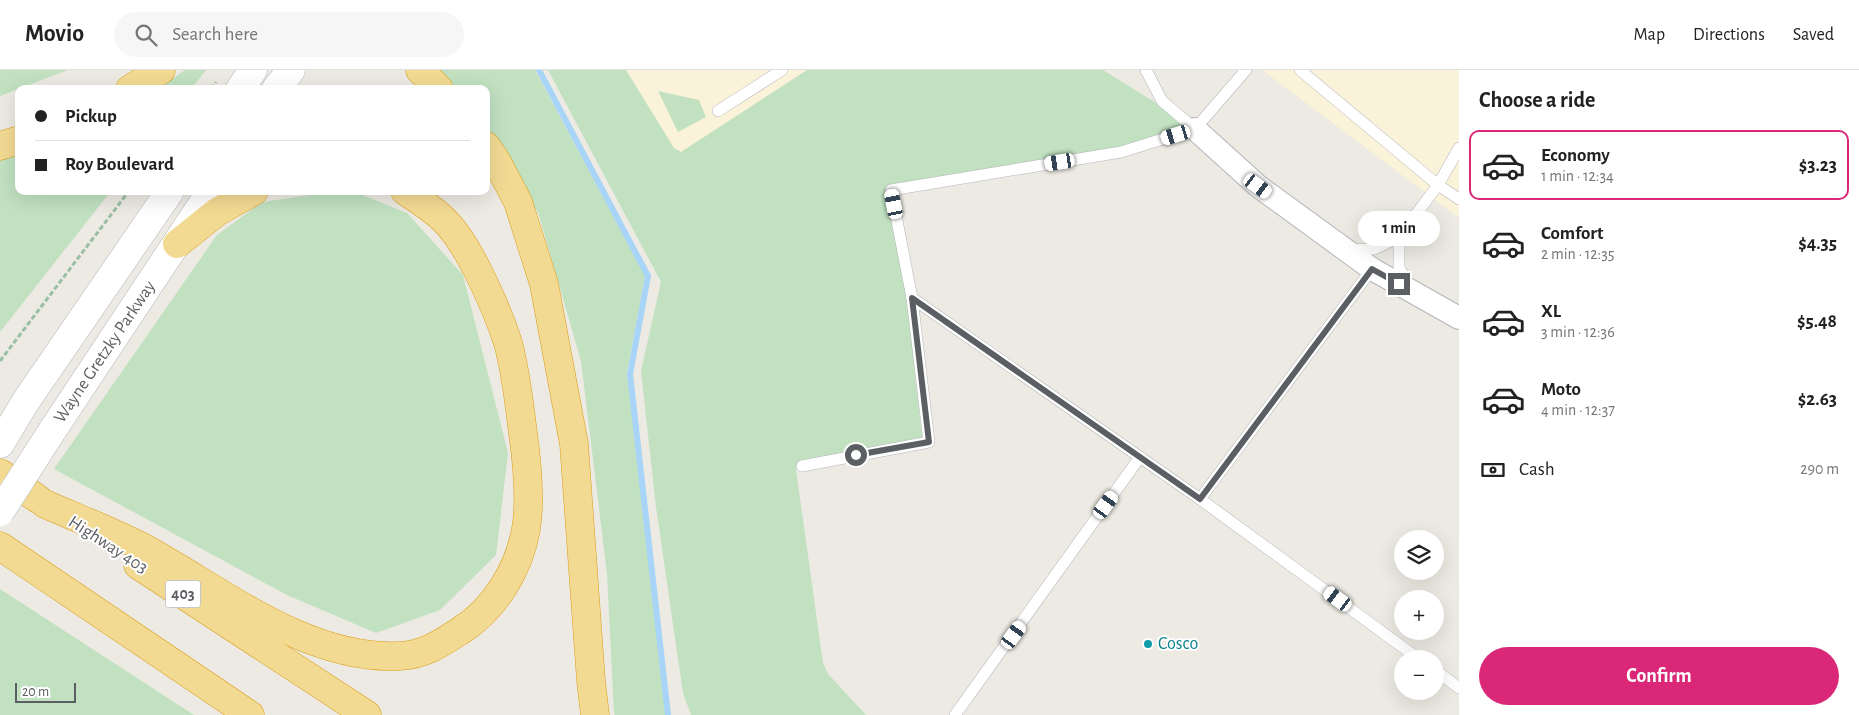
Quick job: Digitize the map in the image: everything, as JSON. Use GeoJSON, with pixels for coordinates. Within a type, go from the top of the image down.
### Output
{"type":"FeatureCollection","features":[{"type":"Feature","properties":{"kind":"highway"},"geometry":{"type":"LineString","coordinates":[[137,85],[161,70]]}},
{"type":"Feature","properties":{"kind":"highway"},"geometry":{"type":"LineString","coordinates":[[420,70],[435,85]]}},
{"type":"Feature","properties":{"kind":"highway"},"geometry":{"type":"LineString","coordinates":[[0,146],[15,141]]}},
{"type":"Feature","properties":{"kind":"highway"},"geometry":{"type":"LineString","coordinates":[[490,152],[518,202],[544,284],[574,444],[595,715]]}},
{"type":"Feature","properties":{"kind":"highway"},"geometry":{"type":"LineString","coordinates":[[177,244],[217,212],[247,195]]}},
{"type":"Feature","properties":{"kind":"highway"},"geometry":{"type":"LineString","coordinates":[[45,504],[144,548],[278,625],[327,646],[369,656],[420,654],[443,643],[466,627],[485,610],[504,587],[520,550],[526,528],[528,501],[526,452],[508,342],[470,255],[446,221],[412,195]]}},
{"type":"Feature","properties":{"kind":"highway","name":"Highway 403"},"geometry":{"type":"LineString","coordinates":[[0,473],[367,715]]}},
{"type":"Feature","properties":{"kind":"highway"},"geometry":{"type":"LineString","coordinates":[[0,546],[250,715]]}},
{"type":"Feature","properties":{"kind":"main road"},"geometry":{"type":"LineString","coordinates":[[243,85],[253,70]]}},
{"type":"Feature","properties":{"kind":"main road"},"geometry":{"type":"LineString","coordinates":[[279,85],[291,70]]}},
{"type":"Feature","properties":{"kind":"main road","name":"Wayne Gretzky Parkway"},"geometry":{"type":"LineString","coordinates":[[0,444],[26,401],[167,195]]}},
{"type":"Feature","properties":{"kind":"main road","name":"Wayne Gretzky Parkway"},"geometry":{"type":"LineString","coordinates":[[0,512],[208,195]]}},
{"type":"Feature","properties":{"kind":"street"},"geometry":{"type":"LineString","coordinates":[[1195,129],[1258,186],[1372,269],[1459,318]]}},
{"type":"Feature","properties":{"kind":"lane"},"geometry":{"type":"LineString","coordinates":[[718,111],[782,70]]}},
{"type":"Feature","properties":{"kind":"lane"},"geometry":{"type":"LineString","coordinates":[[1146,70],[1162,101],[1195,129]]}},
{"type":"Feature","properties":{"kind":"lane"},"geometry":{"type":"LineString","coordinates":[[802,466],[929,442],[912,298],[892,190],[1121,152],[1195,129],[1246,70]]}},
{"type":"Feature","properties":{"kind":"lane"},"geometry":{"type":"LineString","coordinates":[[1300,70],[1438,186],[1459,199]]}},
{"type":"Feature","properties":{"kind":"lane"},"geometry":{"type":"LineString","coordinates":[[1347,250],[1374,249],[1398,237],[1438,186],[1459,148]]}},
{"type":"Feature","properties":{"kind":"lane"},"geometry":{"type":"LineString","coordinates":[[1398,237],[1399,268],[1413,292]]}},
{"type":"Feature","properties":{"kind":"lane"},"geometry":{"type":"LineString","coordinates":[[1200,499],[1372,269]]}},
{"type":"Feature","properties":{"kind":"lane"},"geometry":{"type":"LineString","coordinates":[[912,298],[1200,499],[1407,650]]}},
{"type":"Feature","properties":{"kind":"lane"},"geometry":{"type":"LineString","coordinates":[[956,715],[1140,457]]}},
{"type":"Feature","properties":{"kind":"lane"},"geometry":{"type":"LineString","coordinates":[[1444,677],[1459,688]]}},
{"type":"Feature","properties":{"kind":"path"},"geometry":{"type":"LineString","coordinates":[[0,361],[126,195]]}},
{"type":"Feature","properties":{"kind":"shaded area"},"geometry":{"type":"Polygon","coordinates":[[[618,70],[835,70],[669,166],[618,70]]]}},
{"type":"Feature","properties":{"kind":"shaded area"},"geometry":{"type":"Polygon","coordinates":[[[1262,70],[1459,70],[1459,218],[1262,70]]]}},
{"type":"Feature","properties":{"kind":"green space"},"geometry":{"type":"Polygon","coordinates":[[[0,70],[68,70],[29,85],[15,85],[15,90],[0,96],[0,70]]]}},
{"type":"Feature","properties":{"kind":"green space"},"geometry":{"type":"Polygon","coordinates":[[[185,70],[206,70],[194,85],[164,85],[185,70]]]}},
{"type":"Feature","properties":{"kind":"green space"},"geometry":{"type":"Polygon","coordinates":[[[435,70],[535,70],[645,276],[627,372],[666,715],[615,715],[614,713],[607,574],[581,361],[538,212],[490,146],[490,85],[447,85],[435,70]]]}},
{"type":"Feature","properties":{"kind":"green space"},"geometry":{"type":"Polygon","coordinates":[[[548,70],[626,70],[674,148],[681,152],[807,70],[1103,70],[1156,103],[1187,126],[1121,150],[888,191],[908,310],[922,437],[919,440],[798,465],[796,470],[823,663],[828,674],[866,715],[691,715],[683,693],[656,507],[641,371],[661,282],[548,70]]]}},
{"type":"Feature","properties":{"kind":"green space"},"geometry":{"type":"Polygon","coordinates":[[[658,91],[699,100],[706,117],[678,132],[658,91]]]}},
{"type":"Feature","properties":{"kind":"green space"},"geometry":{"type":"Polygon","coordinates":[[[15,152],[15,195],[108,195],[0,332],[0,157],[15,152]]]}},
{"type":"Feature","properties":{"kind":"green space"},"geometry":{"type":"Polygon","coordinates":[[[310,195],[363,195],[407,213],[463,275],[508,453],[496,555],[440,610],[376,633],[287,595],[54,469],[217,235],[262,202],[310,195]]]}},
{"type":"Feature","properties":{"kind":"green space"},"geometry":{"type":"Polygon","coordinates":[[[0,589],[194,715],[0,715],[0,589]]]}},
{"type":"Feature","properties":{"kind":"waterway"},"geometry":{"type":"LineString","coordinates":[[539,70],[648,276],[630,374],[668,715]]}},
{"type":"Feature","properties":{"kind":"place","name":"Cosco"},"geometry":{"type":"Point","coordinates":[1148,644]}},
{"type":"Feature","properties":{"kind":"route"},"geometry":{"type":"LineString","coordinates":[[856,455],[929,442],[912,298],[1200,499],[1372,269],[1399,284]]}}]}
